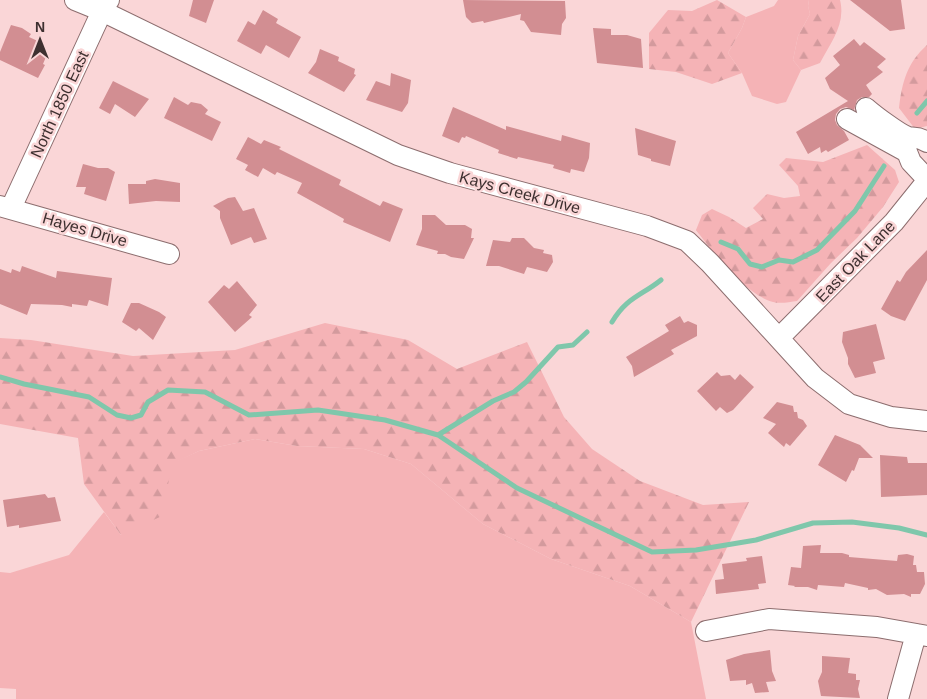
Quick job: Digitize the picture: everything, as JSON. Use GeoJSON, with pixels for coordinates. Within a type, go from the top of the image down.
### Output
{"type":"FeatureCollection","features":[{"type":"Feature","properties":{"kind":"street","name":"Kays Creek Drive"},"geometry":{"type":"LineString","coordinates":[[76,0],[105,6],[398,156],[450,173],[647,226],[687,241],[780,337],[815,378],[848,404],[891,417],[927,421]]}},
{"type":"Feature","properties":{"kind":"street","name":"North 1850 East"},"geometry":{"type":"LineString","coordinates":[[6,207],[105,6]]}},
{"type":"Feature","properties":{"kind":"street"},"geometry":{"type":"LineString","coordinates":[[866,108],[879,119],[908,137],[917,137],[927,142]]}},
{"type":"Feature","properties":{"kind":"street"},"geometry":{"type":"LineString","coordinates":[[847,119],[906,152],[915,168],[927,180]]}},
{"type":"Feature","properties":{"kind":"street","name":"East Oak Lane"},"geometry":{"type":"LineString","coordinates":[[780,337],[894,222],[927,180]]}},
{"type":"Feature","properties":{"kind":"street","name":"Hayes Drive"},"geometry":{"type":"LineString","coordinates":[[6,207],[169,254]]}},
{"type":"Feature","properties":{"kind":"street"},"geometry":{"type":"LineString","coordinates":[[706,631],[769,619],[877,627],[921,635],[898,699]]}},
{"type":"Feature","properties":{"kind":"green space"},"geometry":{"type":"Polygon","coordinates":[[[717,0],[746,17],[728,53],[742,73],[712,84],[676,72],[649,69],[649,33],[668,10],[692,11],[717,0]]]}},
{"type":"Feature","properties":{"kind":"green space"},"geometry":{"type":"Polygon","coordinates":[[[778,0],[809,0],[810,14],[798,36],[793,60],[801,70],[786,102],[777,104],[752,96],[742,73],[728,53],[746,17],[774,6],[778,0]]]}},
{"type":"Feature","properties":{"kind":"green space"},"geometry":{"type":"Polygon","coordinates":[[[809,0],[840,0],[841,17],[833,40],[820,63],[801,70],[793,60],[798,36],[810,14],[809,0]]]}},
{"type":"Feature","properties":{"kind":"green space"},"geometry":{"type":"Polygon","coordinates":[[[927,45],[927,126],[915,129],[899,108],[900,99],[910,66],[927,45]]]}},
{"type":"Feature","properties":{"kind":"green space"},"geometry":{"type":"Polygon","coordinates":[[[867,145],[895,170],[899,182],[883,207],[857,238],[831,263],[797,301],[773,302],[752,291],[730,271],[696,230],[702,215],[712,209],[746,228],[763,219],[753,208],[767,194],[784,198],[800,196],[798,186],[779,165],[786,158],[823,162],[867,145]]]}},
{"type":"Feature","properties":{"kind":"green space"},"geometry":{"type":"Polygon","coordinates":[[[325,323],[408,340],[457,369],[527,342],[564,417],[592,449],[640,481],[703,505],[749,502],[691,622],[630,586],[551,559],[483,524],[411,464],[364,449],[297,446],[255,439],[199,451],[172,464],[162,516],[121,535],[84,484],[78,438],[0,424],[0,338],[31,340],[133,356],[235,350],[325,323]]]}},
{"type":"Feature","properties":{"kind":"green space"},"geometry":{"type":"Polygon","coordinates":[[[255,439],[297,446],[364,449],[411,464],[483,524],[551,559],[630,586],[691,622],[706,699],[16,699],[16,689],[0,688],[0,572],[10,573],[69,555],[104,512],[121,535],[172,463],[199,451],[255,439]]]}},
{"type":"Feature","properties":{"kind":"building"},"geometry":{"type":"Polygon","coordinates":[[[193,0],[214,0],[206,23],[189,16],[193,0]]]}},
{"type":"Feature","properties":{"kind":"building"},"geometry":{"type":"Polygon","coordinates":[[[463,0],[565,1],[566,18],[562,24],[561,35],[531,32],[524,21],[520,20],[521,14],[484,23],[483,21],[472,23],[466,17],[463,0]]]}},
{"type":"Feature","properties":{"kind":"building"},"geometry":{"type":"Polygon","coordinates":[[[850,0],[901,0],[905,29],[890,31],[850,0]]]}},
{"type":"Feature","properties":{"kind":"building"},"geometry":{"type":"Polygon","coordinates":[[[263,10],[278,19],[276,23],[301,37],[289,58],[266,45],[261,54],[237,41],[248,21],[255,25],[263,10]]]}},
{"type":"Feature","properties":{"kind":"building"},"geometry":{"type":"Polygon","coordinates":[[[11,25],[22,28],[31,34],[29,37],[42,43],[39,49],[48,52],[43,64],[45,65],[38,78],[0,60],[0,52],[11,25]]]}},
{"type":"Feature","properties":{"kind":"building"},"geometry":{"type":"Polygon","coordinates":[[[593,28],[611,29],[611,35],[627,35],[641,39],[643,68],[597,63],[593,28]]]}},
{"type":"Feature","properties":{"kind":"building"},"geometry":{"type":"Polygon","coordinates":[[[854,39],[860,46],[864,42],[886,59],[877,67],[883,72],[866,85],[872,94],[869,97],[862,97],[857,100],[854,110],[846,107],[840,109],[836,114],[835,120],[837,125],[844,131],[849,140],[828,152],[826,150],[821,153],[820,147],[808,154],[796,132],[848,101],[830,89],[825,78],[840,65],[833,56],[854,39]]]}},
{"type":"Feature","properties":{"kind":"building"},"geometry":{"type":"Polygon","coordinates":[[[320,49],[339,57],[338,61],[355,69],[354,74],[356,75],[344,92],[308,73],[316,62],[320,49]]]}},
{"type":"Feature","properties":{"kind":"building"},"geometry":{"type":"Polygon","coordinates":[[[391,73],[411,80],[408,103],[402,112],[366,100],[376,81],[390,86],[391,73]]]}},
{"type":"Feature","properties":{"kind":"building"},"geometry":{"type":"Polygon","coordinates":[[[113,81],[149,99],[135,117],[115,104],[110,114],[99,108],[113,81]]]}},
{"type":"Feature","properties":{"kind":"building"},"geometry":{"type":"Polygon","coordinates":[[[174,97],[188,105],[191,102],[201,104],[208,110],[205,114],[221,122],[212,141],[164,118],[174,97]]]}},
{"type":"Feature","properties":{"kind":"building"},"geometry":{"type":"Polygon","coordinates":[[[453,107],[506,130],[506,126],[561,141],[562,135],[590,143],[589,158],[584,172],[571,169],[570,173],[553,168],[554,165],[518,157],[517,159],[498,153],[499,150],[466,136],[465,138],[462,137],[459,143],[442,136],[453,107]]]}},
{"type":"Feature","properties":{"kind":"building"},"geometry":{"type":"Polygon","coordinates":[[[635,128],[676,141],[670,166],[638,155],[635,128]]]}},
{"type":"Feature","properties":{"kind":"building"},"geometry":{"type":"Polygon","coordinates":[[[248,137],[261,144],[264,140],[281,147],[279,149],[341,180],[339,185],[380,206],[383,201],[403,209],[390,242],[343,222],[344,219],[297,193],[302,183],[277,172],[275,175],[263,168],[258,177],[245,170],[248,165],[236,159],[248,137]]]}},
{"type":"Feature","properties":{"kind":"building"},"geometry":{"type":"Polygon","coordinates":[[[83,164],[98,168],[108,168],[115,172],[106,201],[84,194],[86,187],[76,187],[83,164]]]}},
{"type":"Feature","properties":{"kind":"building"},"geometry":{"type":"Polygon","coordinates":[[[155,179],[180,183],[180,202],[156,201],[129,204],[128,184],[146,184],[146,181],[155,179]]]}},
{"type":"Feature","properties":{"kind":"building"},"geometry":{"type":"Polygon","coordinates":[[[235,197],[243,211],[254,208],[267,239],[254,243],[251,237],[231,245],[220,218],[220,211],[213,206],[228,198],[235,197]]]}},
{"type":"Feature","properties":{"kind":"building"},"geometry":{"type":"Polygon","coordinates":[[[422,215],[435,215],[446,225],[465,225],[472,229],[471,238],[474,238],[464,259],[437,254],[438,251],[416,245],[422,229],[422,215]]]}},
{"type":"Feature","properties":{"kind":"building"},"geometry":{"type":"Polygon","coordinates":[[[512,238],[524,238],[534,248],[544,250],[543,253],[552,255],[553,262],[547,272],[527,267],[524,274],[499,266],[486,266],[493,240],[510,242],[512,238]]]}},
{"type":"Feature","properties":{"kind":"building"},"geometry":{"type":"Polygon","coordinates":[[[927,250],[927,280],[905,321],[891,316],[881,309],[897,280],[900,282],[906,272],[927,250]]]}},
{"type":"Feature","properties":{"kind":"building"},"geometry":{"type":"Polygon","coordinates":[[[22,266],[56,278],[57,271],[112,278],[108,306],[89,300],[87,306],[72,304],[72,307],[31,304],[27,315],[0,304],[0,269],[11,273],[12,269],[20,272],[22,266]]]}},
{"type":"Feature","properties":{"kind":"building"},"geometry":{"type":"Polygon","coordinates":[[[237,281],[257,305],[249,315],[252,317],[235,332],[208,302],[224,285],[229,289],[237,281]]]}},
{"type":"Feature","properties":{"kind":"building"},"geometry":{"type":"Polygon","coordinates":[[[131,303],[139,303],[166,317],[153,340],[139,328],[136,331],[122,322],[131,303]]]}},
{"type":"Feature","properties":{"kind":"building"},"geometry":{"type":"Polygon","coordinates":[[[680,316],[684,323],[688,321],[697,325],[697,336],[671,350],[674,354],[634,377],[632,366],[626,357],[669,331],[665,325],[680,316]]]}},
{"type":"Feature","properties":{"kind":"building"},"geometry":{"type":"Polygon","coordinates":[[[876,324],[885,359],[873,362],[876,373],[855,378],[848,364],[848,358],[842,342],[843,332],[876,324]]]}},
{"type":"Feature","properties":{"kind":"building"},"geometry":{"type":"Polygon","coordinates":[[[717,372],[721,376],[730,375],[735,380],[740,374],[754,387],[733,410],[727,413],[720,407],[716,411],[697,391],[717,372]]]}},
{"type":"Feature","properties":{"kind":"building"},"geometry":{"type":"Polygon","coordinates":[[[777,402],[793,406],[798,418],[803,420],[807,426],[790,446],[786,443],[784,447],[768,433],[776,424],[763,418],[777,402]]]}},
{"type":"Feature","properties":{"kind":"building"},"geometry":{"type":"Polygon","coordinates":[[[835,435],[860,445],[873,458],[859,458],[854,471],[852,470],[846,482],[818,465],[835,435]]]}},
{"type":"Feature","properties":{"kind":"building"},"geometry":{"type":"Polygon","coordinates":[[[880,455],[907,457],[908,463],[927,463],[927,495],[881,497],[880,455]]]}},
{"type":"Feature","properties":{"kind":"building"},"geometry":{"type":"Polygon","coordinates":[[[45,494],[48,498],[55,497],[61,521],[19,528],[19,525],[7,527],[3,500],[45,494]]]}},
{"type":"Feature","properties":{"kind":"building"},"geometry":{"type":"Polygon","coordinates":[[[821,545],[820,553],[842,553],[849,555],[849,557],[897,561],[898,555],[907,554],[914,556],[913,565],[916,565],[917,572],[924,572],[925,584],[920,594],[911,594],[911,597],[904,594],[887,595],[876,589],[868,590],[868,588],[845,583],[844,587],[818,585],[817,590],[788,585],[791,567],[801,568],[803,546],[821,545]]]}},
{"type":"Feature","properties":{"kind":"building"},"geometry":{"type":"Polygon","coordinates":[[[762,556],[766,583],[758,584],[759,589],[716,594],[715,580],[724,579],[722,564],[747,561],[746,558],[762,556]]]}},
{"type":"Feature","properties":{"kind":"building"},"geometry":{"type":"Polygon","coordinates":[[[770,650],[772,671],[776,681],[766,682],[769,692],[755,693],[752,683],[746,685],[746,680],[730,681],[726,660],[744,654],[770,650]]]}},
{"type":"Feature","properties":{"kind":"building"},"geometry":{"type":"Polygon","coordinates":[[[822,656],[850,658],[848,673],[856,674],[856,680],[860,680],[858,689],[860,698],[821,696],[818,681],[822,672],[822,656]]]}},
{"type":"Feature","properties":{"kind":"waterway"},"geometry":{"type":"LineString","coordinates":[[917,113],[927,101]]}},
{"type":"Feature","properties":{"kind":"waterway"},"geometry":{"type":"LineString","coordinates":[[721,242],[738,249],[750,264],[762,267],[779,260],[793,262],[817,250],[855,211],[884,166]]}},
{"type":"Feature","properties":{"kind":"waterway"},"geometry":{"type":"LineString","coordinates":[[612,322],[623,307],[661,280]]}},
{"type":"Feature","properties":{"kind":"waterway"},"geometry":{"type":"LineString","coordinates":[[438,435],[493,401],[514,392],[526,382],[558,347],[573,345],[587,332]]}},
{"type":"Feature","properties":{"kind":"waterway"},"geometry":{"type":"LineString","coordinates":[[0,377],[24,384],[89,397],[117,415],[131,418],[141,415],[148,402],[168,390],[205,392],[249,415],[318,410],[385,420],[438,435],[517,488],[652,552],[696,550],[756,540],[813,523],[852,522],[899,528],[927,535]]}}]}
